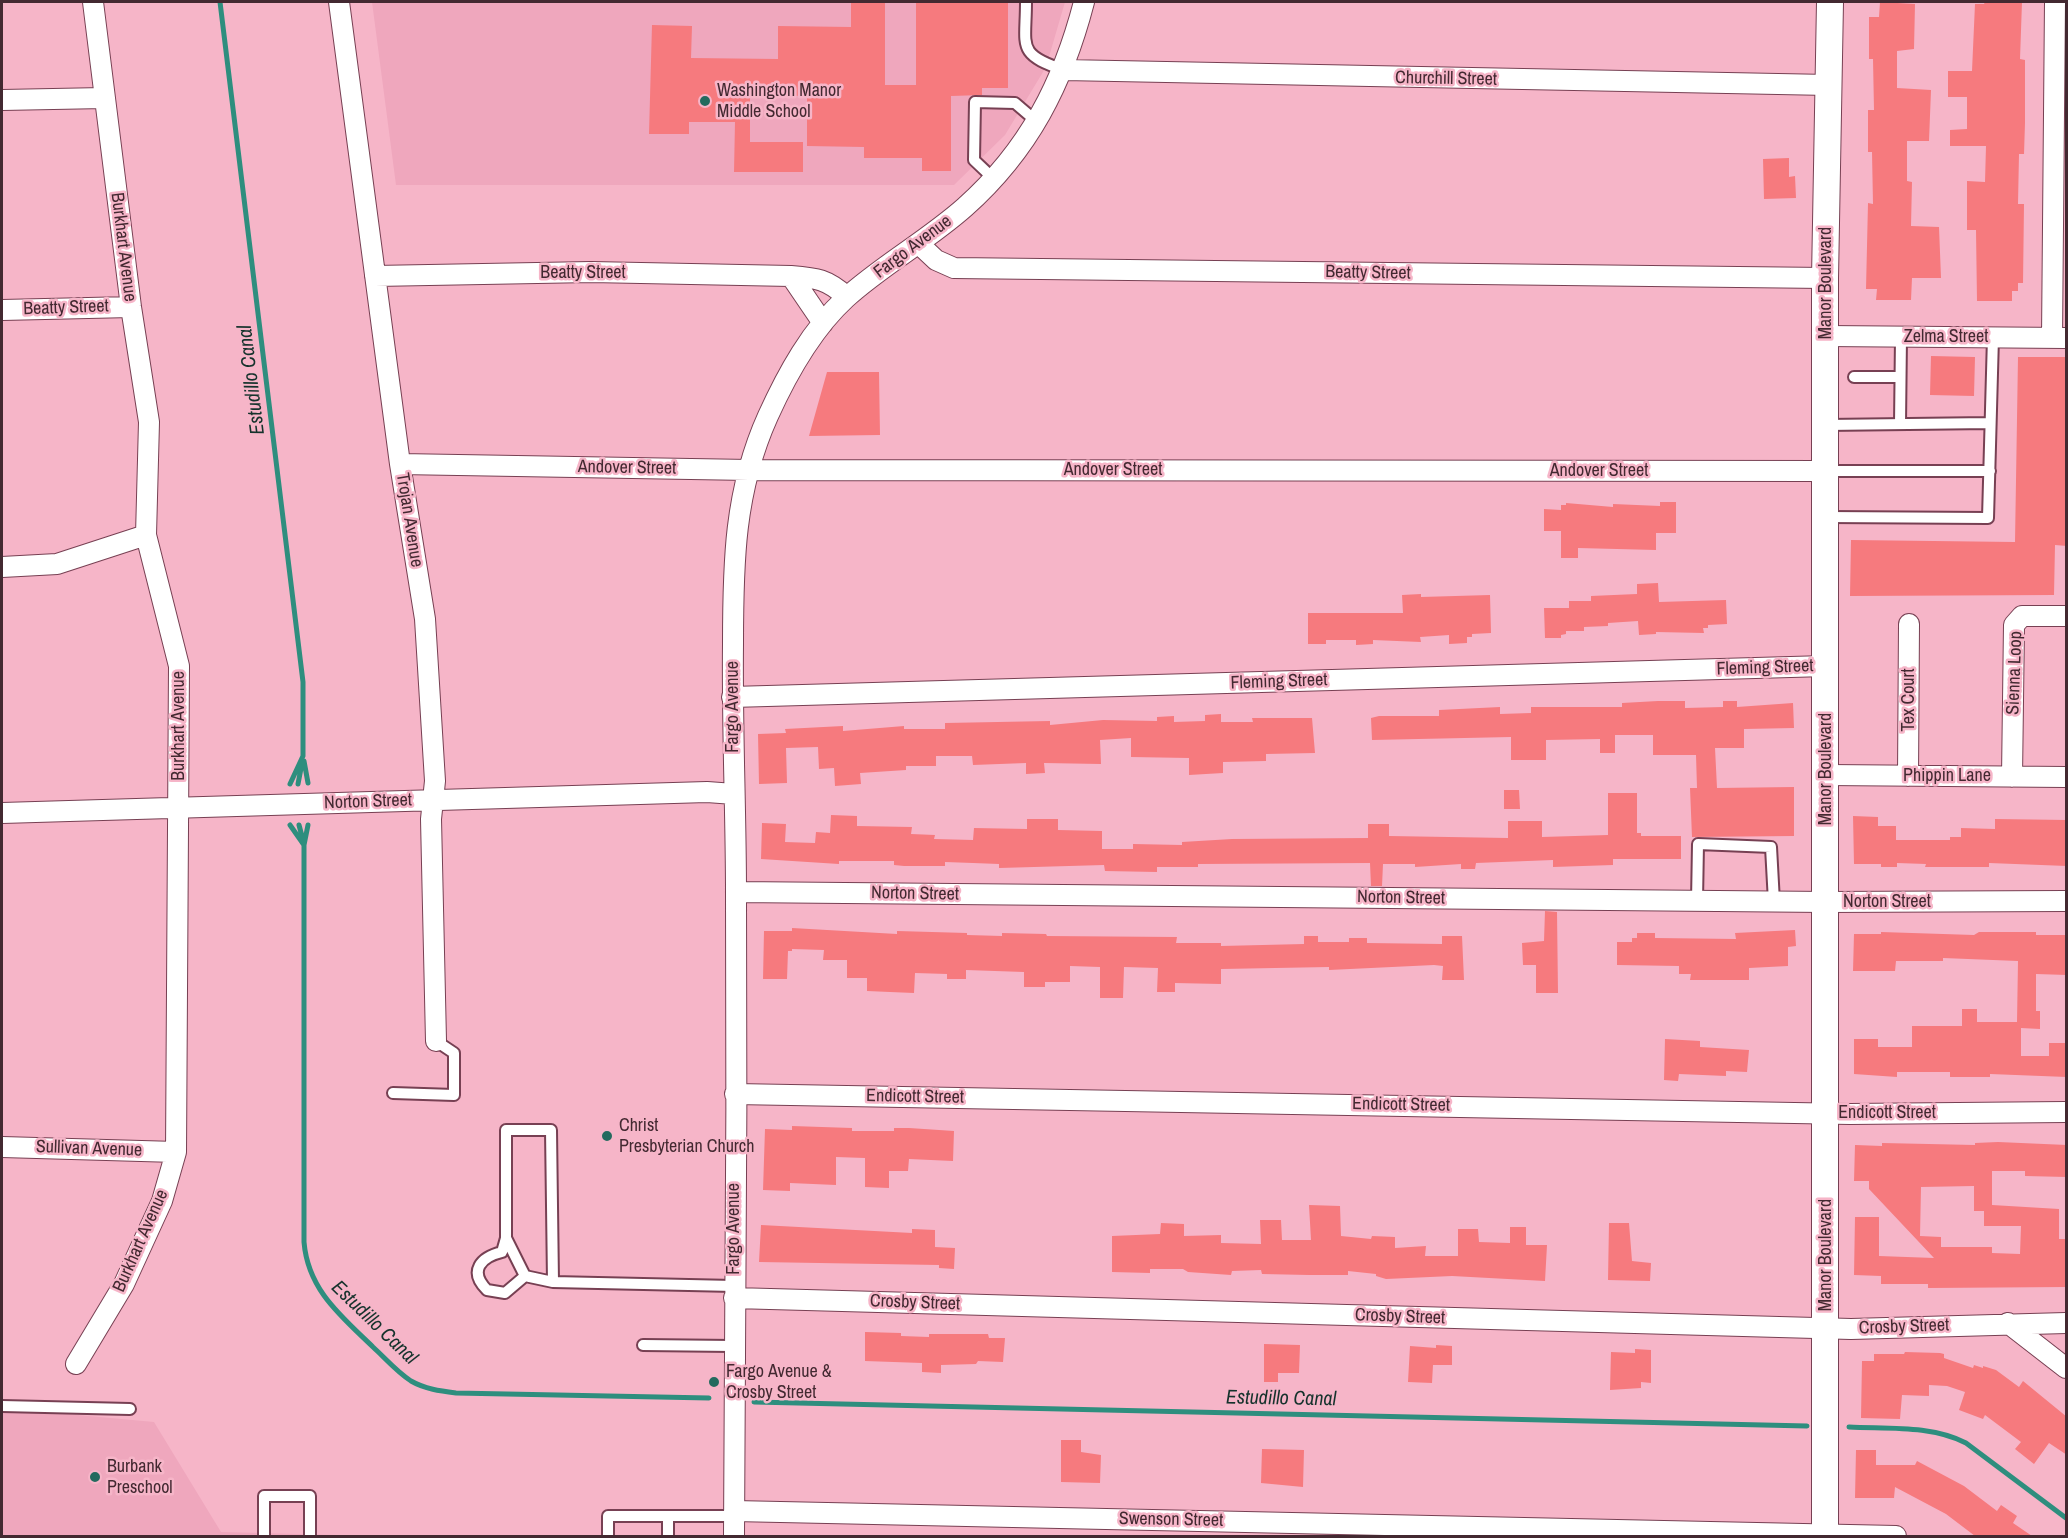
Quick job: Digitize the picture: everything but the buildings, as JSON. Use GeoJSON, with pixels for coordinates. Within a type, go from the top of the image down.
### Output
{"type":"FeatureCollection","features":[{"type":"Feature","properties":{"kind":"street","name":"Burkhart Avenue"},"geometry":{"type":"LineString","coordinates":[[76,1364],[124,1284],[162,1201],[176,1152],[180,808],[179,666],[146,535],[149,422],[131,307],[93,2]]}},
{"type":"Feature","properties":{"kind":"street","name":"Trojan Avenue"},"geometry":{"type":"LineString","coordinates":[[339,2],[400,464],[425,619],[435,800],[431,819],[436,1041]]}},
{"type":"Feature","properties":{"kind":"street","name":"Fargo Avenue"},"geometry":{"type":"LineString","coordinates":[[734,1536],[736,892],[732,697],[734,549],[749,470],[766,419],[790,370],[823,323],[847,297],[968,205],[1008,164],[1036,121],[1064,70],[1084,2]]}},
{"type":"Feature","properties":{"kind":"street","name":"Manor Boulevard"},"geometry":{"type":"LineString","coordinates":[[1825,1535],[1827,775],[1825,278],[1830,2]]}},
{"type":"Feature","properties":{"kind":"street"},"geometry":{"type":"LineString","coordinates":[[2055,2],[2059,338]]}},
{"type":"Feature","properties":{"kind":"street","name":"Churchill Street"},"geometry":{"type":"LineString","coordinates":[[1064,70],[1829,85]]}},
{"type":"Feature","properties":{"kind":"street"},"geometry":{"type":"LineString","coordinates":[[2,100],[104,98]]}},
{"type":"Feature","properties":{"kind":"street","name":"Beatty Street"},"geometry":{"type":"LineString","coordinates":[[919,244],[936,260],[954,268],[1825,278]]}},
{"type":"Feature","properties":{"kind":"street","name":"Beatty Street"},"geometry":{"type":"LineString","coordinates":[[375,276],[591,272],[791,276],[815,278],[831,283],[847,297]]}},
{"type":"Feature","properties":{"kind":"street"},"geometry":{"type":"LineString","coordinates":[[791,276],[823,323]]}},
{"type":"Feature","properties":{"kind":"street","name":"Beatty Street"},"geometry":{"type":"LineString","coordinates":[[2,310],[131,307]]}},
{"type":"Feature","properties":{"kind":"street","name":"Zelma Street"},"geometry":{"type":"LineString","coordinates":[[1826,336],[2059,338]]}},
{"type":"Feature","properties":{"kind":"street","name":"Andover Street"},"geometry":{"type":"LineString","coordinates":[[400,464],[749,470],[1825,471]]}},
{"type":"Feature","properties":{"kind":"street"},"geometry":{"type":"LineString","coordinates":[[2,567],[57,564],[146,535]]}},
{"type":"Feature","properties":{"kind":"street","name":"Sienna Loop"},"geometry":{"type":"LineString","coordinates":[[2012,777],[2014,625],[2022,615],[2067,616]]}},
{"type":"Feature","properties":{"kind":"street","name":"Tex Court"},"geometry":{"type":"LineString","coordinates":[[1908,776],[1909,624]]}},
{"type":"Feature","properties":{"kind":"street","name":"Fleming Street"},"geometry":{"type":"LineString","coordinates":[[732,697],[1826,666]]}},
{"type":"Feature","properties":{"kind":"street","name":"Phippin Lane"},"geometry":{"type":"LineString","coordinates":[[1827,775],[2067,777]]}},
{"type":"Feature","properties":{"kind":"street","name":"Norton Street"},"geometry":{"type":"LineString","coordinates":[[2,813],[707,792],[734,794]]}},
{"type":"Feature","properties":{"kind":"street","name":"Norton Street"},"geometry":{"type":"LineString","coordinates":[[736,892],[1774,902],[2067,901]]}},
{"type":"Feature","properties":{"kind":"street","name":"Endicott Street"},"geometry":{"type":"LineString","coordinates":[[735,1094],[1825,1113],[2067,1112]]}},
{"type":"Feature","properties":{"kind":"street","name":"Sullivan Avenue"},"geometry":{"type":"LineString","coordinates":[[2,1147],[176,1152]]}},
{"type":"Feature","properties":{"kind":"street","name":"Crosby Street"},"geometry":{"type":"LineString","coordinates":[[734,1292],[1826,1328],[2067,1323]]}},
{"type":"Feature","properties":{"kind":"street"},"geometry":{"type":"LineString","coordinates":[[2008,1323],[2067,1368]]}},
{"type":"Feature","properties":{"kind":"street","name":"Swenson Street"},"geometry":{"type":"LineString","coordinates":[[734,1514],[949,1527],[1896,1536]]}},
{"type":"Feature","properties":{"kind":"lane"},"geometry":{"type":"LineString","coordinates":[[1026,2],[1026,48],[1033,59],[1064,70]]}},
{"type":"Feature","properties":{"kind":"lane"},"geometry":{"type":"LineString","coordinates":[[993,178],[974,160],[975,102],[1015,103],[1036,121]]}},
{"type":"Feature","properties":{"kind":"lane"},"geometry":{"type":"LineString","coordinates":[[1900,424],[1901,337]]}},
{"type":"Feature","properties":{"kind":"lane"},"geometry":{"type":"LineString","coordinates":[[1826,517],[1988,518],[1993,337]]}},
{"type":"Feature","properties":{"kind":"lane"},"geometry":{"type":"LineString","coordinates":[[1854,377],[1900,377]]}},
{"type":"Feature","properties":{"kind":"lane"},"geometry":{"type":"LineString","coordinates":[[1825,425],[1990,423]]}},
{"type":"Feature","properties":{"kind":"lane"},"geometry":{"type":"LineString","coordinates":[[1825,471],[1990,471]]}},
{"type":"Feature","properties":{"kind":"lane"},"geometry":{"type":"LineString","coordinates":[[1697,901],[1698,844],[1771,848],[1774,902]]}},
{"type":"Feature","properties":{"kind":"lane"},"geometry":{"type":"LineString","coordinates":[[393,1093],[454,1095],[454,1053],[436,1041]]}},
{"type":"Feature","properties":{"kind":"lane"},"geometry":{"type":"LineString","coordinates":[[525,1276],[505,1293],[492,1293],[482,1285],[478,1275],[480,1264],[487,1256],[502,1252],[506,1238],[506,1130],[551,1130],[553,1282]]}},
{"type":"Feature","properties":{"kind":"lane"},"geometry":{"type":"LineString","coordinates":[[506,1238],[525,1276]]}},
{"type":"Feature","properties":{"kind":"lane"},"geometry":{"type":"LineString","coordinates":[[525,1276],[553,1282],[734,1292]]}},
{"type":"Feature","properties":{"kind":"lane"},"geometry":{"type":"LineString","coordinates":[[643,1345],[733,1346]]}},
{"type":"Feature","properties":{"kind":"lane"},"geometry":{"type":"LineString","coordinates":[[2,1406],[130,1409]]}},
{"type":"Feature","properties":{"kind":"lane"},"geometry":{"type":"LineString","coordinates":[[264,1536],[264,1496],[310,1496],[310,1536]]}},
{"type":"Feature","properties":{"kind":"lane"},"geometry":{"type":"LineString","coordinates":[[608,1536],[608,1515],[734,1514]]}},
{"type":"Feature","properties":{"kind":"lane"},"geometry":{"type":"LineString","coordinates":[[668,1516],[668,1536]]}},
{"type":"Feature","properties":{"kind":"shaded area","name":"Washington Manor Middle School"},"geometry":{"type":"Polygon","coordinates":[[[372,2],[1065,2],[1046,67],[1005,135],[954,185],[396,185],[372,2]]]}},
{"type":"Feature","properties":{"kind":"shaded area","name":"Burbank Preschool"},"geometry":{"type":"Polygon","coordinates":[[[2,1408],[154,1422],[221,1532],[376,1536],[2,1536],[2,1408]]]}},
{"type":"Feature","properties":{"kind":"waterway","name":"Estudillo Canal"},"geometry":{"type":"LineString","coordinates":[[220,2],[303,682],[303,756],[290,784]]}},
{"type":"Feature","properties":{"kind":"waterway","name":"Estudillo Canal"},"geometry":{"type":"LineString","coordinates":[[304,761],[308,783]]}},
{"type":"Feature","properties":{"kind":"waterway","name":"Estudillo Canal"},"geometry":{"type":"LineString","coordinates":[[298,784],[302,763]]}},
{"type":"Feature","properties":{"kind":"waterway","name":"Estudillo Canal"},"geometry":{"type":"LineString","coordinates":[[290,825],[304,845],[304,1242],[312,1274],[328,1301],[401,1373],[416,1384],[433,1389],[456,1393],[709,1398]]}},
{"type":"Feature","properties":{"kind":"waterway","name":"Estudillo Canal"},"geometry":{"type":"LineString","coordinates":[[299,825],[303,840]]}},
{"type":"Feature","properties":{"kind":"waterway","name":"Estudillo Canal"},"geometry":{"type":"LineString","coordinates":[[304,845],[308,825]]}},
{"type":"Feature","properties":{"kind":"waterway","name":"Estudillo Canal"},"geometry":{"type":"LineString","coordinates":[[754,1402],[1807,1426]]}},
{"type":"Feature","properties":{"kind":"waterway","name":"Estudillo Canal"},"geometry":{"type":"LineString","coordinates":[[1849,1427],[1909,1429],[1953,1437],[1966,1443],[2066,1518]]}},
{"type":"Feature","properties":{"kind":"place","name":"Washington Manor Middle School"},"geometry":{"type":"Point","coordinates":[705,101]}},
{"type":"Feature","properties":{"kind":"place","name":"Christ Presbyterian Church"},"geometry":{"type":"Point","coordinates":[607,1136]}},
{"type":"Feature","properties":{"kind":"place","name":"Fargo Avenue & Crosby Street"},"geometry":{"type":"Point","coordinates":[714,1382]}},
{"type":"Feature","properties":{"kind":"place","name":"Burbank Preschool"},"geometry":{"type":"Point","coordinates":[95,1477]}}]}
